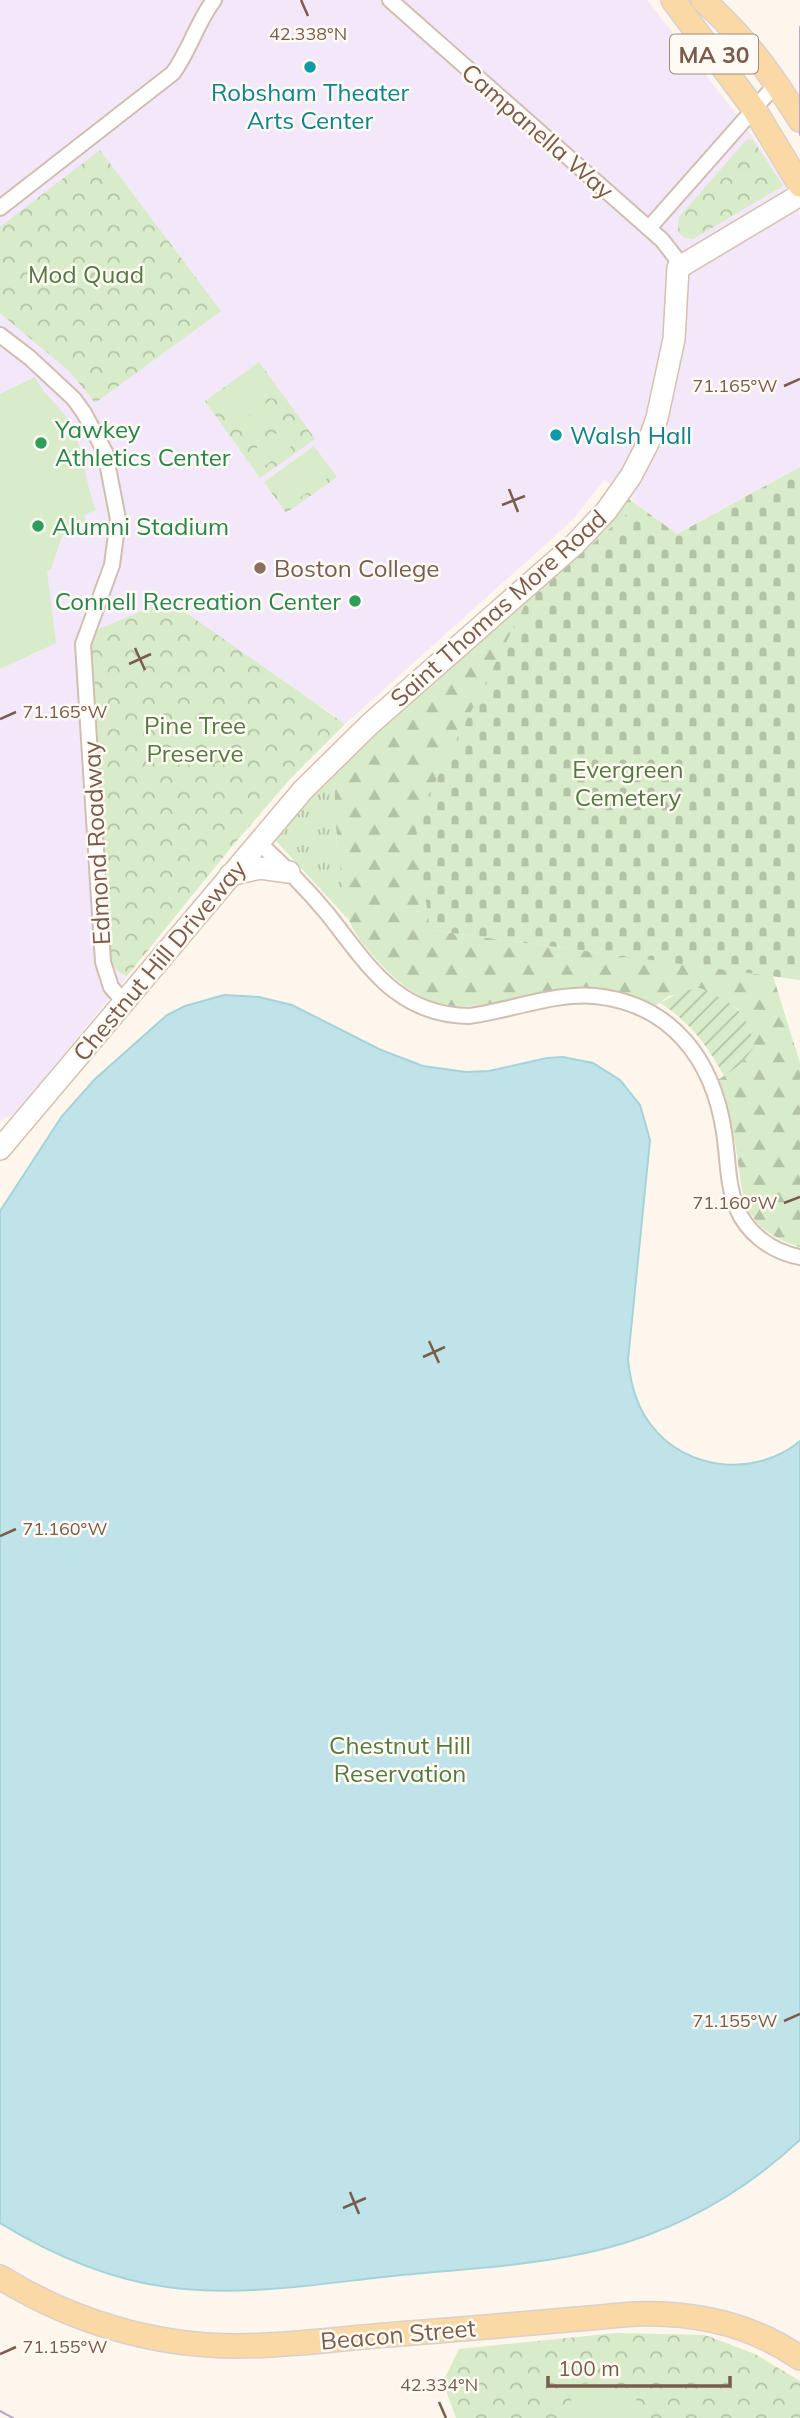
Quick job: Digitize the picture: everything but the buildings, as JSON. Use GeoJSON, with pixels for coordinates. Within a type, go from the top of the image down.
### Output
{"type":"FeatureCollection","features":[{"type":"Feature","properties":{"kind":"main road","name":"MA 30"},"geometry":{"type":"LineString","coordinates":[[673,0],[754,109],[800,185]]}},
{"type":"Feature","properties":{"kind":"main road","name":"MA 30"},"geometry":{"type":"LineString","coordinates":[[703,0],[729,23],[757,54],[800,120]]}},
{"type":"Feature","properties":{"kind":"main road"},"geometry":{"type":"LineString","coordinates":[[678,268],[800,195]]}},
{"type":"Feature","properties":{"kind":"main road","name":"Saint Thomas More Road"},"geometry":{"type":"LineString","coordinates":[[258,842],[297,797],[362,732],[575,544],[617,497],[648,443],[657,418],[674,339],[678,268]]}},
{"type":"Feature","properties":{"kind":"main road","name":"Chestnut Hill Driveway"},"geometry":{"type":"LineString","coordinates":[[0,1149],[258,842]]}},
{"type":"Feature","properties":{"kind":"main road"},"geometry":{"type":"LineString","coordinates":[[230,875],[260,868],[289,872]]}},
{"type":"Feature","properties":{"kind":"main road","name":"Chestnut Hill Driveway"},"geometry":{"type":"LineString","coordinates":[[0,1138],[21,1126]]}},
{"type":"Feature","properties":{"kind":"main road","name":"Beacon Street"},"geometry":{"type":"LineString","coordinates":[[0,2277],[48,2304],[91,2321],[129,2332],[190,2343],[273,2345],[603,2317],[670,2314],[702,2318],[745,2330],[800,2358]]}},
{"type":"Feature","properties":{"kind":"street"},"geometry":{"type":"LineString","coordinates":[[0,208],[173,73],[185,57],[207,9],[214,0]]}},
{"type":"Feature","properties":{"kind":"street","name":"Campanella Way"},"geometry":{"type":"LineString","coordinates":[[390,0],[667,244],[676,258],[678,268]]}},
{"type":"Feature","properties":{"kind":"street"},"geometry":{"type":"LineString","coordinates":[[719,0],[757,54]]}},
{"type":"Feature","properties":{"kind":"street"},"geometry":{"type":"LineString","coordinates":[[649,228],[777,83]]}},
{"type":"Feature","properties":{"kind":"street","name":"Edmond Roadway"},"geometry":{"type":"LineString","coordinates":[[0,335],[30,358],[74,399],[94,429],[105,452],[118,519],[112,565],[83,644],[87,673],[103,962],[111,987],[124,1002]]}},
{"type":"Feature","properties":{"kind":"street","name":"Chestnut Hill Driveway"},"geometry":{"type":"LineString","coordinates":[[258,842],[325,911],[378,978],[396,993],[428,1010],[453,1016],[468,1016],[566,997],[594,996],[634,1005],[669,1025],[695,1052],[711,1082],[721,1117],[732,1195],[742,1218],[757,1237],[786,1254],[800,1257]]}},
{"type":"Feature","properties":{"kind":"shaded area","name":"Boston College"},"geometry":{"type":"Polygon","coordinates":[[[0,0],[647,0],[748,129],[781,178],[800,215],[800,467],[676,534],[637,505],[632,498],[604,480],[575,517],[555,536],[345,724],[321,706],[90,650],[110,959],[119,973],[127,976],[18,1111],[0,1121],[0,0]]]}},
{"type":"Feature","properties":{"kind":"green space"},"geometry":{"type":"Polygon","coordinates":[[[747,139],[753,140],[783,186],[693,239],[685,238],[678,232],[679,217],[747,139]]]}},
{"type":"Feature","properties":{"kind":"green space","name":"Mod Quad"},"geometry":{"type":"Polygon","coordinates":[[[100,150],[221,311],[95,403],[70,372],[0,313],[0,227],[100,150]]]}},
{"type":"Feature","properties":{"kind":"green space"},"geometry":{"type":"Polygon","coordinates":[[[259,362],[315,439],[260,478],[205,401],[259,362]]]}},
{"type":"Feature","properties":{"kind":"green space"},"geometry":{"type":"Polygon","coordinates":[[[254,375],[266,391],[231,417],[219,400],[254,375]]]}},
{"type":"Feature","properties":{"kind":"green space","name":"Alumni Stadium"},"geometry":{"type":"Polygon","coordinates":[[[35,377],[69,421],[96,510],[84,515],[86,521],[64,531],[51,569],[47,571],[56,643],[0,669],[0,394],[35,377]]]}},
{"type":"Feature","properties":{"kind":"green space"},"geometry":{"type":"Polygon","coordinates":[[[272,399],[283,416],[248,441],[237,425],[272,399]]]}},
{"type":"Feature","properties":{"kind":"green space"},"geometry":{"type":"Polygon","coordinates":[[[290,423],[301,439],[266,465],[255,449],[290,423]]]}},
{"type":"Feature","properties":{"kind":"green space"},"geometry":{"type":"Polygon","coordinates":[[[314,446],[337,477],[286,513],[264,482],[314,446]]]}},
{"type":"Feature","properties":{"kind":"green space"},"geometry":{"type":"Polygon","coordinates":[[[313,454],[329,477],[291,504],[275,481],[313,454]]]}},
{"type":"Feature","properties":{"kind":"green space","name":"Evergreen Cemetery"},"geometry":{"type":"Polygon","coordinates":[[[800,467],[800,980],[430,930],[415,822],[527,601],[637,505],[677,534],[800,467]]]}},
{"type":"Feature","properties":{"kind":"green space"},"geometry":{"type":"Polygon","coordinates":[[[629,498],[637,505],[527,601],[430,930],[773,976],[800,1063],[800,1247],[765,1230],[748,1208],[743,1194],[732,1126],[718,1080],[741,1064],[738,1009],[700,988],[669,996],[655,1006],[631,995],[585,989],[562,990],[469,1006],[439,1004],[414,992],[391,974],[361,941],[347,914],[336,826],[336,770],[599,531],[629,498]]]}},
{"type":"Feature","properties":{"kind":"green space","name":"Pine Tree Preserve"},"geometry":{"type":"Polygon","coordinates":[[[168,600],[345,724],[290,779],[127,976],[116,970],[110,959],[90,650],[94,631],[168,600]]]}},
{"type":"Feature","properties":{"kind":"green space"},"geometry":{"type":"Polygon","coordinates":[[[336,770],[336,834],[348,919],[276,841],[276,833],[336,770]]]}},
{"type":"Feature","properties":{"kind":"green space"},"geometry":{"type":"Polygon","coordinates":[[[700,988],[737,1009],[751,1034],[754,1047],[741,1064],[724,1076],[697,1035],[660,1003],[682,991],[700,988]]]}},
{"type":"Feature","properties":{"kind":"green space"},"geometry":{"type":"Polygon","coordinates":[[[616,2333],[705,2335],[755,2354],[800,2381],[800,2418],[456,2418],[443,2382],[459,2349],[616,2333]]]}},
{"type":"Feature","properties":{"kind":"green space"},"geometry":{"type":"Polygon","coordinates":[[[601,2381],[604,2392],[629,2388],[636,2398],[638,2418],[570,2418],[567,2405],[572,2404],[570,2392],[577,2385],[601,2381]]]}},
{"type":"Feature","properties":{"kind":"water","name":"Chestnut Hill Reservation"},"geometry":{"type":"Polygon","coordinates":[[[224,995],[259,997],[292,1005],[381,1050],[423,1066],[466,1072],[489,1071],[563,1057],[593,1063],[620,1080],[640,1105],[650,1140],[628,1360],[638,1402],[651,1425],[666,1440],[683,1452],[702,1460],[722,1464],[763,1461],[800,1441],[800,2140],[756,2176],[708,2207],[630,2241],[576,2255],[521,2264],[302,2286],[221,2291],[167,2287],[123,2278],[59,2255],[0,2223],[0,1211],[62,1116],[95,1079],[167,1015],[185,1006],[224,995]]]}},
{"type":"Feature","properties":{"kind":"tram line"},"geometry":{"type":"LineString","coordinates":[[800,27],[800,135]]}},
{"type":"Feature","properties":{"kind":"tram line"},"geometry":{"type":"LineString","coordinates":[[0,2411],[13,2418]]}},
{"type":"Feature","properties":{"kind":"place","name":"Robsham Theater Arts Center"},"geometry":{"type":"Point","coordinates":[310,67]}},
{"type":"Feature","properties":{"kind":"place","name":"Walsh Hall"},"geometry":{"type":"Point","coordinates":[556,435]}},
{"type":"Feature","properties":{"kind":"place","name":"Yawkey Athletics Center"},"geometry":{"type":"Point","coordinates":[41,443]}},
{"type":"Feature","properties":{"kind":"place","name":"Alumni Stadium"},"geometry":{"type":"Point","coordinates":[38,526]}},
{"type":"Feature","properties":{"kind":"place","name":"Boston College"},"geometry":{"type":"Point","coordinates":[260,568]}},
{"type":"Feature","properties":{"kind":"place","name":"Connell Recreation Center"},"geometry":{"type":"Point","coordinates":[355,601]}}]}
